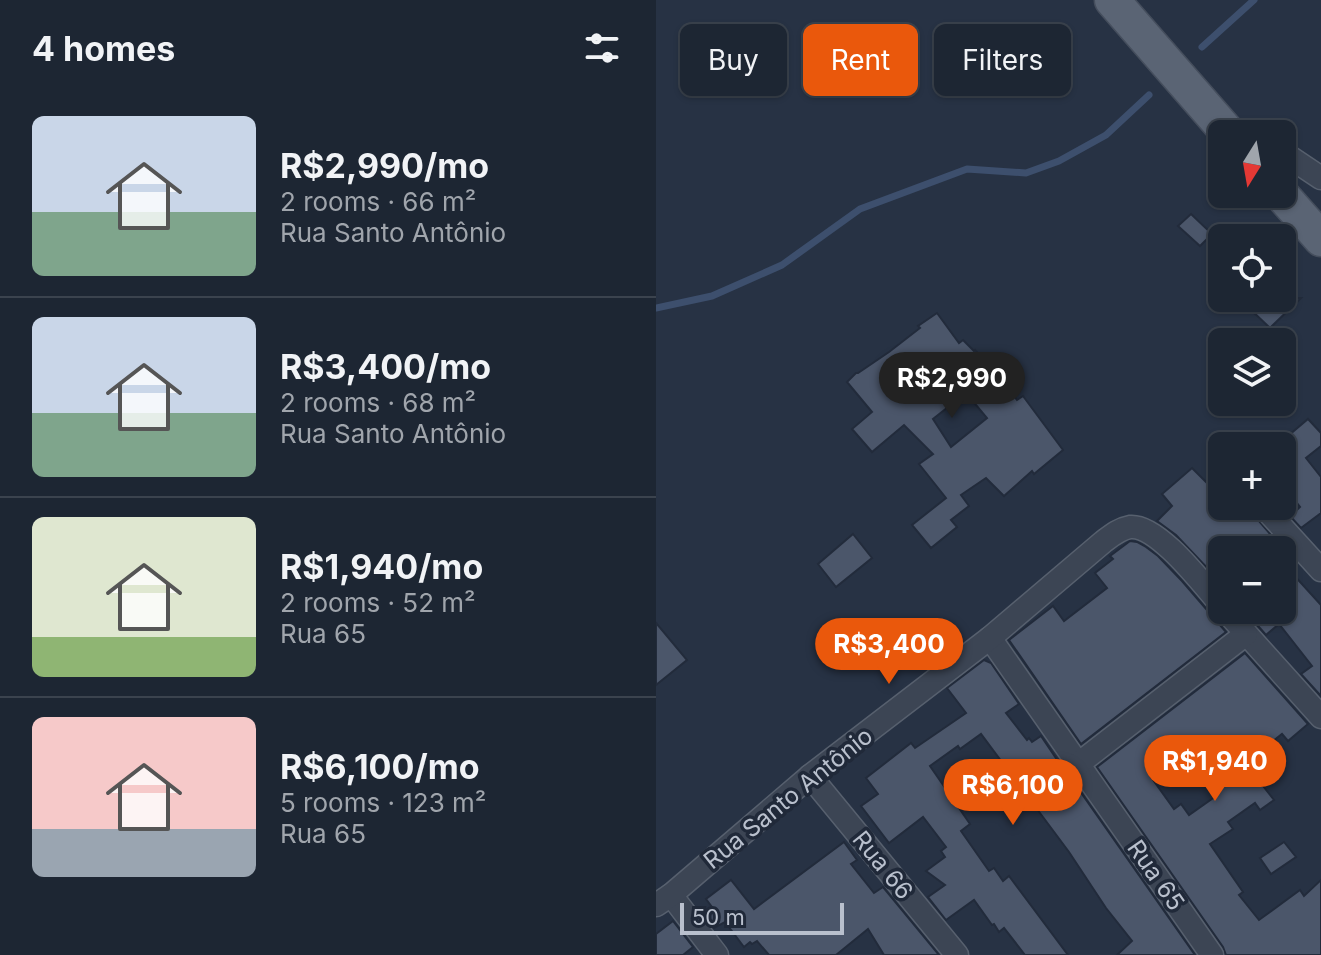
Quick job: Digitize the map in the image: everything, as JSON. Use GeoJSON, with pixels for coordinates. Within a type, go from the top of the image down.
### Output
{"type":"FeatureCollection","features":[{"type":"Feature","properties":{"kind":"main road"},"geometry":{"type":"LineString","coordinates":[[1112,0],[1217,120]]}},
{"type":"Feature","properties":{"kind":"main road"},"geometry":{"type":"LineString","coordinates":[[1296,200],[1321,222]]}},
{"type":"Feature","properties":{"kind":"main road"},"geometry":{"type":"LineString","coordinates":[[1293,208],[1321,239]]}},
{"type":"Feature","properties":{"kind":"street"},"geometry":{"type":"LineString","coordinates":[[1296,161],[1321,178]]}},
{"type":"Feature","properties":{"kind":"street"},"geometry":{"type":"LineString","coordinates":[[1275,520],[1321,570]]}},
{"type":"Feature","properties":{"kind":"street","name":"Rua Santo Antônio"},"geometry":{"type":"LineString","coordinates":[[663,900],[810,776],[990,638],[1119,530],[1133,527],[1148,531],[1166,544],[1208,590]]}},
{"type":"Feature","properties":{"kind":"street"},"geometry":{"type":"LineString","coordinates":[[1238,624],[1321,717]]}},
{"type":"Feature","properties":{"kind":"street"},"geometry":{"type":"LineString","coordinates":[[1077,765],[1246,634]]}},
{"type":"Feature","properties":{"kind":"street","name":"Rua 65"},"geometry":{"type":"LineString","coordinates":[[990,638],[1212,955]]}},
{"type":"Feature","properties":{"kind":"street","name":"Rua 66"},"geometry":{"type":"LineString","coordinates":[[810,776],[957,955]]}},
{"type":"Feature","properties":{"kind":"street"},"geometry":{"type":"LineString","coordinates":[[663,900],[717,955]]}},
{"type":"Feature","properties":{"kind":"building"},"geometry":{"type":"Polygon","coordinates":[[[1191,214],[1208,230],[1208,238],[1200,246],[1178,226],[1191,214]]]}},
{"type":"Feature","properties":{"kind":"building"},"geometry":{"type":"Polygon","coordinates":[[[1253,312],[1287,312],[1270,328],[1253,312]]]}},
{"type":"Feature","properties":{"kind":"building"},"geometry":{"type":"Polygon","coordinates":[[[937,313],[959,343],[963,340],[985,359],[1017,400],[1023,396],[1063,450],[1034,474],[1032,471],[1004,496],[986,478],[961,495],[969,506],[951,520],[957,527],[931,548],[912,525],[946,498],[919,464],[933,454],[904,425],[872,452],[852,429],[872,412],[847,382],[920,328],[918,326],[937,313]],[[966,393],[933,419],[951,447],[987,418],[966,393]]]}},
{"type":"Feature","properties":{"kind":"building"},"geometry":{"type":"Polygon","coordinates":[[[1308,419],[1321,433],[1321,446],[1306,458],[1321,477],[1321,513],[1301,528],[1294,520],[1300,507],[1296,502],[1296,432],[1293,432],[1308,419]]]}},
{"type":"Feature","properties":{"kind":"building"},"geometry":{"type":"Polygon","coordinates":[[[1192,468],[1208,484],[1208,520],[1258,520],[1272,536],[1208,536],[1208,569],[1176,535],[1157,521],[1172,506],[1162,494],[1192,468]]]}},
{"type":"Feature","properties":{"kind":"building"},"geometry":{"type":"Polygon","coordinates":[[[853,534],[872,558],[836,587],[818,564],[853,534]]]}},
{"type":"Feature","properties":{"kind":"building"},"geometry":{"type":"Polygon","coordinates":[[[1130,541],[1146,547],[1208,611],[1208,624],[1219,624],[1226,632],[1081,744],[1009,640],[1053,606],[1064,621],[1107,588],[1095,573],[1113,559],[1110,556],[1130,541]]]}},
{"type":"Feature","properties":{"kind":"building"},"geometry":{"type":"Polygon","coordinates":[[[1296,577],[1321,605],[1321,696],[1301,674],[1312,666],[1279,624],[1296,624],[1296,577]]]}},
{"type":"Feature","properties":{"kind":"building"},"geometry":{"type":"Polygon","coordinates":[[[656,623],[687,660],[656,685],[656,623]]]}},
{"type":"Feature","properties":{"kind":"building"},"geometry":{"type":"Polygon","coordinates":[[[1256,624],[1279,624],[1266,635],[1256,624]]]}},
{"type":"Feature","properties":{"kind":"building"},"geometry":{"type":"Polygon","coordinates":[[[1245,653],[1308,724],[1288,741],[1282,734],[1245,763],[1274,800],[1260,810],[1255,803],[1228,822],[1233,829],[1210,844],[1243,892],[1239,895],[1259,920],[1300,890],[1304,896],[1321,880],[1321,955],[1226,955],[1097,767],[1245,653]],[[1180,743],[1152,763],[1158,772],[1151,777],[1174,809],[1181,804],[1189,815],[1216,796],[1180,743]]]}},
{"type":"Feature","properties":{"kind":"building"},"geometry":{"type":"Polygon","coordinates":[[[984,660],[991,663],[1019,704],[1006,713],[1027,740],[1029,738],[1032,742],[1041,736],[1195,955],[1117,955],[1132,941],[981,734],[930,766],[970,824],[961,831],[989,871],[994,868],[1003,881],[1009,876],[1068,955],[1025,955],[1004,928],[999,932],[992,925],[974,900],[946,920],[928,897],[945,885],[926,871],[945,857],[941,851],[946,847],[923,817],[889,843],[861,806],[878,794],[866,778],[911,743],[915,748],[966,713],[947,688],[984,660]]]}},
{"type":"Feature","properties":{"kind":"building"},"geometry":{"type":"Polygon","coordinates":[[[844,842],[857,860],[851,864],[874,893],[883,887],[939,955],[884,955],[868,929],[836,955],[769,955],[757,941],[744,947],[725,922],[714,928],[703,914],[712,907],[706,899],[731,880],[754,909],[844,842]]]}},
{"type":"Feature","properties":{"kind":"building"},"geometry":{"type":"Polygon","coordinates":[[[1284,842],[1296,857],[1271,874],[1260,858],[1284,842]]]}},
{"type":"Feature","properties":{"kind":"building"},"geometry":{"type":"Polygon","coordinates":[[[673,921],[693,947],[683,955],[656,955],[656,934],[673,921]]]}},
{"type":"Feature","properties":{"kind":"waterway"},"geometry":{"type":"LineString","coordinates":[[1202,47],[1254,0]]}},
{"type":"Feature","properties":{"kind":"waterway"},"geometry":{"type":"LineString","coordinates":[[656,308],[712,296],[782,265],[860,209],[967,169],[1026,173],[1059,161],[1106,135],[1149,95]]}}]}
